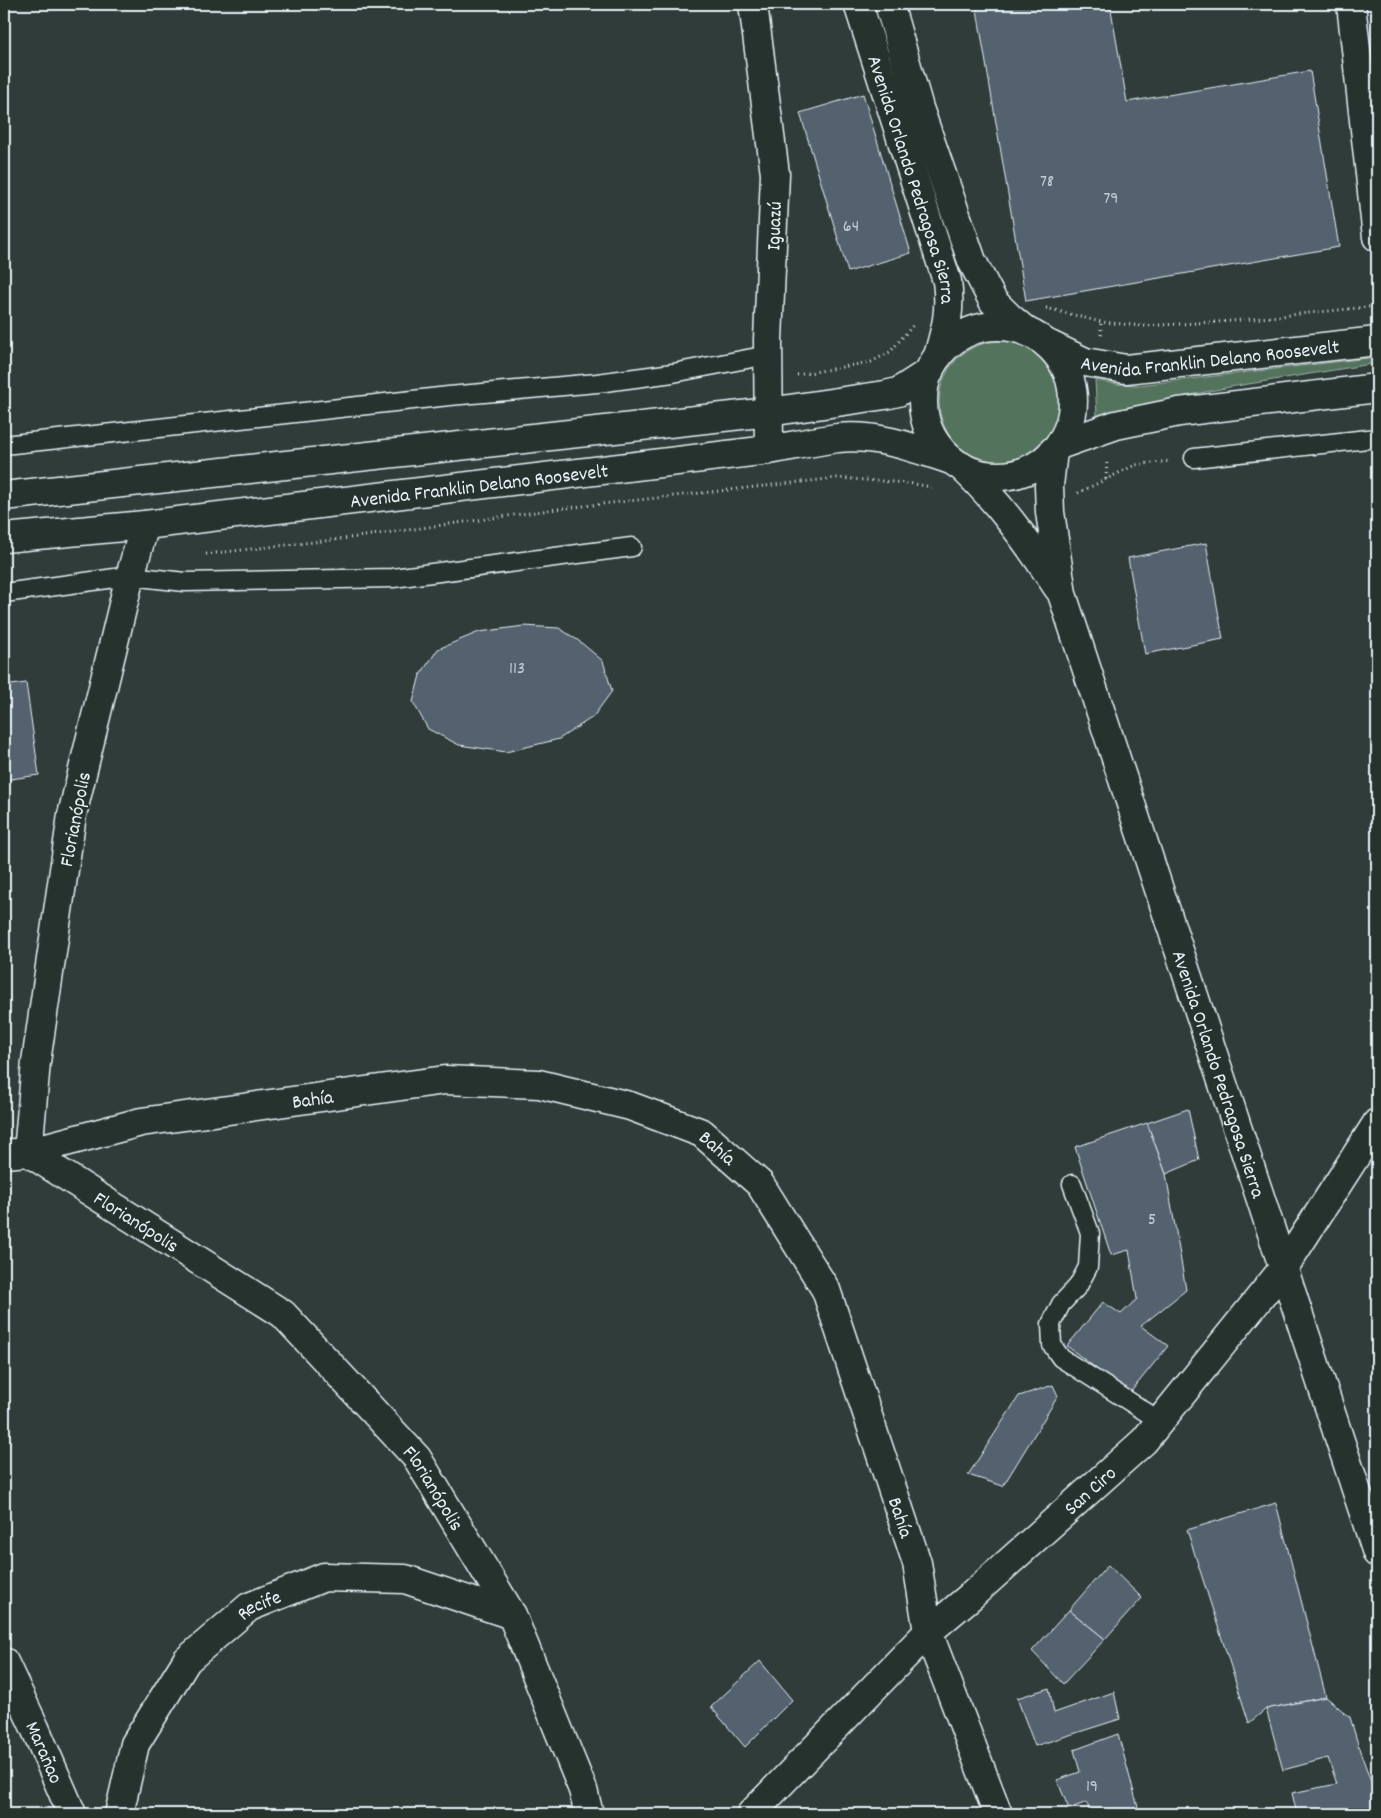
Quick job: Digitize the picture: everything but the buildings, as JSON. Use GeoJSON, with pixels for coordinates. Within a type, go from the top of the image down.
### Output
{"type":"FeatureCollection","features":[{"type":"Feature","properties":{"kind":"street","name":"Iguazú"},"geometry":{"type":"LineString","coordinates":[[753,4],[775,174],[768,355],[769,450]]}},
{"type":"Feature","properties":{"kind":"street","name":"Avenida Orlando Pedragosa Sierra"},"geometry":{"type":"LineString","coordinates":[[858,4],[972,261],[993,301],[1009,318],[1037,338]]}},
{"type":"Feature","properties":{"kind":"street","name":"Avenida Orlando Pedragosa Sierra"},"geometry":{"type":"LineString","coordinates":[[889,4],[907,114],[947,281],[950,302],[947,327],[933,364]]}},
{"type":"Feature","properties":{"kind":"street"},"geometry":{"type":"LineString","coordinates":[[1351,4],[1377,237]]}},
{"type":"Feature","properties":{"kind":"street"},"geometry":{"type":"LineString","coordinates":[[987,327],[1007,327],[1037,338],[1061,360],[1070,381],[1073,403],[1069,425],[1056,448],[1040,463],[1024,472],[1007,476],[982,474],[956,463],[938,446],[928,429],[924,410],[924,391],[933,364],[952,342],[969,332],[987,327]]}},
{"type":"Feature","properties":{"kind":"street","name":"Avenida Franklin Delano Roosevelt"},"geometry":{"type":"LineString","coordinates":[[1037,338],[1085,362],[1126,369],[1377,342]]}},
{"type":"Feature","properties":{"kind":"street","name":"Avenida Franklin Delano Roosevelt"},"geometry":{"type":"LineString","coordinates":[[4,496],[768,412],[898,392],[933,364]]}},
{"type":"Feature","properties":{"kind":"street"},"geometry":{"type":"LineString","coordinates":[[1056,448],[1116,425],[1179,412],[1377,388]]}},
{"type":"Feature","properties":{"kind":"street","name":"Avenida Franklin Delano Roosevelt"},"geometry":{"type":"LineString","coordinates":[[4,538],[145,525],[769,450],[838,438],[879,440],[908,446],[956,463]]}},
{"type":"Feature","properties":{"kind":"street","name":"Avenida Orlando Pedragosa Sierra"},"geometry":{"type":"LineString","coordinates":[[1056,448],[1049,486],[1050,512],[1062,594],[1377,1553]]}},
{"type":"Feature","properties":{"kind":"street","name":"Avenida Orlando Pedragosa Sierra"},"geometry":{"type":"LineString","coordinates":[[956,463],[990,496],[1027,542],[1062,594]]}},
{"type":"Feature","properties":{"kind":"street","name":"Florianópolis"},"geometry":{"type":"LineString","coordinates":[[145,525],[130,576],[72,815],[36,1062],[16,1153],[283,1314],[417,1458],[512,1615],[583,1790],[589,1814]]}},
{"type":"Feature","properties":{"kind":"street","name":"Bahía"},"geometry":{"type":"LineString","coordinates":[[16,1153],[141,1122],[445,1080],[538,1084],[630,1106],[702,1133],[760,1184],[826,1290],[917,1563],[928,1632],[998,1814]]}},
{"type":"Feature","properties":{"kind":"street","name":"San Ciro"},"geometry":{"type":"LineString","coordinates":[[751,1814],[928,1632],[971,1596],[1144,1441],[1283,1269],[1377,1123]]}},
{"type":"Feature","properties":{"kind":"street","name":"Recife"},"geometry":{"type":"LineString","coordinates":[[119,1814],[136,1744],[187,1660],[249,1607],[324,1577],[405,1579],[512,1615]]}},
{"type":"Feature","properties":{"kind":"street","name":"Marañao"},"geometry":{"type":"LineString","coordinates":[[4,1662],[72,1814]]}},
{"type":"Feature","properties":{"kind":"lane"},"geometry":{"type":"LineString","coordinates":[[4,445],[439,397],[597,383],[673,373],[768,355]]}},
{"type":"Feature","properties":{"kind":"lane"},"geometry":{"type":"LineString","coordinates":[[1194,458],[1377,438]]}},
{"type":"Feature","properties":{"kind":"lane"},"geometry":{"type":"LineString","coordinates":[[4,593],[130,576],[185,582],[393,578],[632,547]]}},
{"type":"Feature","properties":{"kind":"lane"},"geometry":{"type":"LineString","coordinates":[[1072,1184],[1090,1233],[1088,1267],[1078,1286],[1061,1304],[1051,1324],[1052,1345],[1061,1358],[1160,1421]]}},
{"type":"Feature","properties":{"kind":"path"},"geometry":{"type":"LineString","coordinates":[[203,555],[350,538],[557,509],[838,478],[908,483],[933,488]]}},
{"type":"Feature","properties":{"kind":"green space"},"geometry":{"type":"Polygon","coordinates":[[[1000,341],[1023,345],[1043,359],[1057,379],[1061,402],[1057,425],[1043,445],[1023,459],[1000,463],[977,459],[957,445],[943,425],[939,402],[943,379],[957,359],[977,345],[1000,341]]]}},
{"type":"Feature","properties":{"kind":"green space"},"geometry":{"type":"Polygon","coordinates":[[[1377,357],[1377,363],[1230,387],[1116,410],[1097,416],[1095,380],[1116,384],[1139,385],[1377,357]]]}}]}
